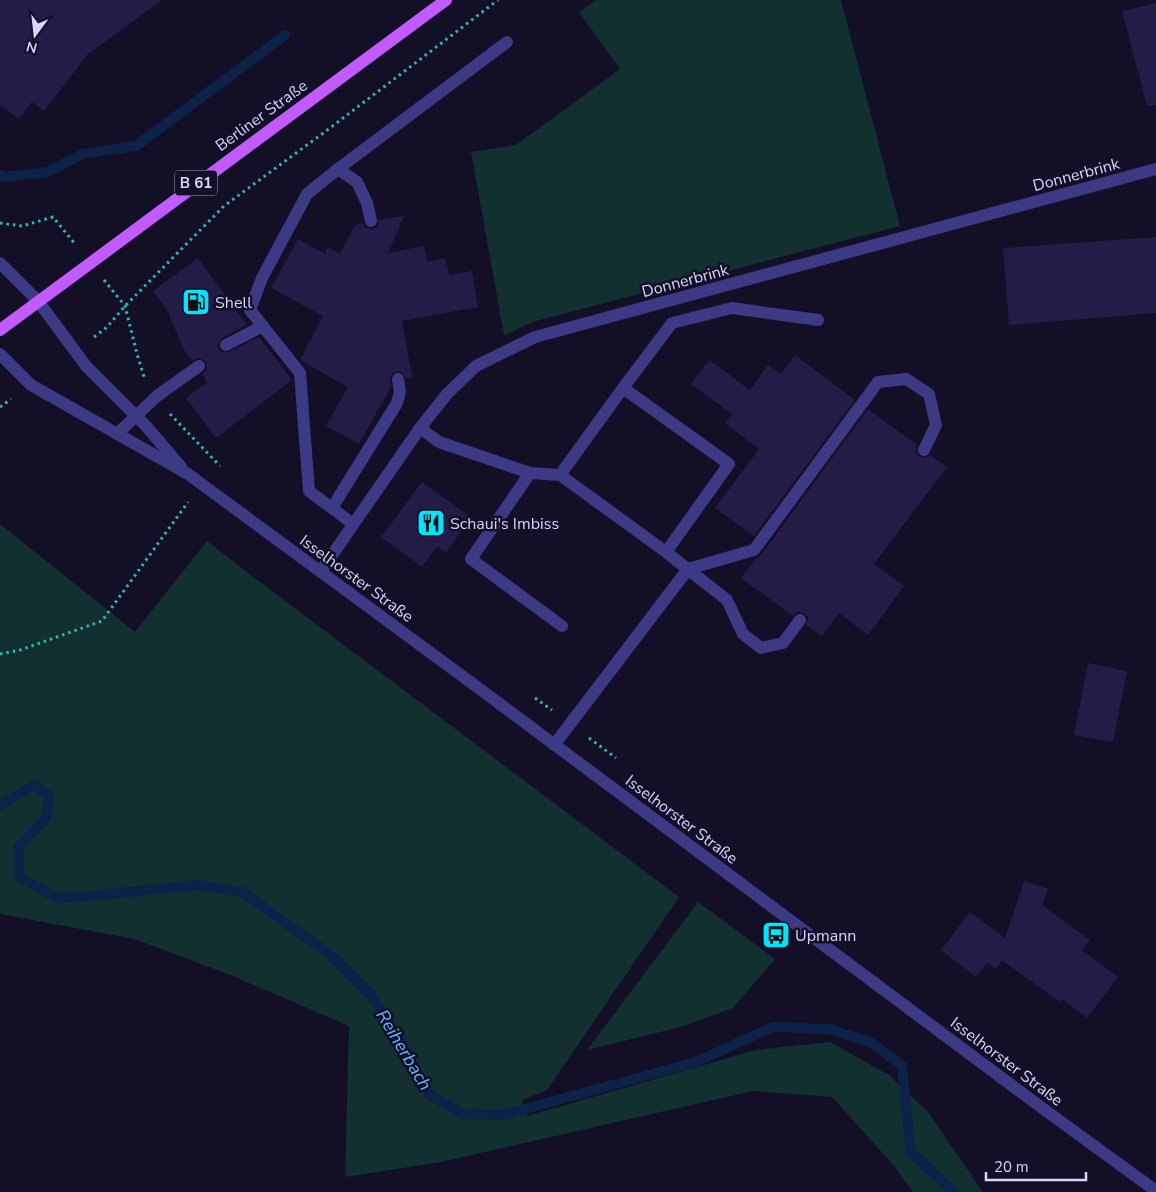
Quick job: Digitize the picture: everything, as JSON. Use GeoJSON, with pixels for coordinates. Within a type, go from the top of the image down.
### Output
{"type":"FeatureCollection","features":[{"type":"Feature","properties":{"kind":"main road","name":"Berliner Straße"},"geometry":{"type":"LineString","coordinates":[[0,330],[446,0]]}},
{"type":"Feature","properties":{"kind":"street"},"geometry":{"type":"LineString","coordinates":[[353,524],[310,491],[300,373],[250,310],[262,278],[307,194],[507,42]]}},
{"type":"Feature","properties":{"kind":"street"},"geometry":{"type":"LineString","coordinates":[[338,169],[357,182],[367,203],[371,222]]}},
{"type":"Feature","properties":{"kind":"street","name":"Donnerbrink"},"geometry":{"type":"LineString","coordinates":[[321,571],[420,428],[448,394],[476,366],[535,337],[1156,170]]}},
{"type":"Feature","properties":{"kind":"street","name":"Isselhorster Straße"},"geometry":{"type":"LineString","coordinates":[[0,263],[38,301],[86,366],[136,416],[188,474]]}},
{"type":"Feature","properties":{"kind":"street"},"geometry":{"type":"LineString","coordinates":[[560,475],[672,323],[732,308],[818,320]]}},
{"type":"Feature","properties":{"kind":"street"},"geometry":{"type":"LineString","coordinates":[[226,345],[263,326]]}},
{"type":"Feature","properties":{"kind":"street","name":"Isselhorster Straße"},"geometry":{"type":"LineString","coordinates":[[0,354],[32,385],[188,474],[1156,1191]]}},
{"type":"Feature","properties":{"kind":"street"},"geometry":{"type":"LineString","coordinates":[[118,434],[157,396],[198,366]]}},
{"type":"Feature","properties":{"kind":"street"},"geometry":{"type":"LineString","coordinates":[[332,508],[397,403],[400,392],[398,379]]}},
{"type":"Feature","properties":{"kind":"street"},"geometry":{"type":"LineString","coordinates":[[554,745],[688,569],[754,550],[878,382],[906,379],[929,394],[936,425],[924,450]]}},
{"type":"Feature","properties":{"kind":"street"},"geometry":{"type":"LineString","coordinates":[[623,388],[729,464],[666,552]]}},
{"type":"Feature","properties":{"kind":"street"},"geometry":{"type":"LineString","coordinates":[[420,428],[439,442],[530,473],[560,475],[666,552],[727,600],[743,634],[761,648],[783,643],[800,620]]}},
{"type":"Feature","properties":{"kind":"street"},"geometry":{"type":"LineString","coordinates":[[530,473],[471,559],[562,626]]}},
{"type":"Feature","properties":{"kind":"path"},"geometry":{"type":"LineString","coordinates":[[75,352],[107,327],[125,306],[224,206],[498,0]]}},
{"type":"Feature","properties":{"kind":"path"},"geometry":{"type":"LineString","coordinates":[[0,222],[22,226],[53,217]]}},
{"type":"Feature","properties":{"kind":"path"},"geometry":{"type":"LineString","coordinates":[[125,306],[146,381],[166,410],[223,469]]}},
{"type":"Feature","properties":{"kind":"path"},"geometry":{"type":"LineString","coordinates":[[0,654],[20,650],[102,621],[201,484]]}},
{"type":"Feature","properties":{"kind":"green space"},"geometry":{"type":"Polygon","coordinates":[[[596,0],[841,0],[900,226],[536,321],[504,335],[471,152],[516,145],[620,69],[579,12],[596,0]]]}},
{"type":"Feature","properties":{"kind":"green space"},"geometry":{"type":"Polygon","coordinates":[[[0,524],[135,632],[207,541],[679,897],[547,1090],[522,1100],[527,1116],[756,1050],[830,1042],[889,1075],[928,1112],[983,1192],[913,1192],[895,1167],[832,1097],[753,1091],[441,1162],[345,1177],[349,1026],[233,976],[134,939],[0,914],[0,524]]]}},
{"type":"Feature","properties":{"kind":"green space"},"geometry":{"type":"Polygon","coordinates":[[[698,902],[775,959],[733,1008],[681,1027],[587,1050],[698,902]]]}},
{"type":"Feature","properties":{"kind":"building"},"geometry":{"type":"Polygon","coordinates":[[[0,0],[162,0],[88,54],[44,111],[32,102],[19,119],[0,105],[0,0]]]}},
{"type":"Feature","properties":{"kind":"building"},"geometry":{"type":"Polygon","coordinates":[[[1156,3],[1156,105],[1147,106],[1122,11],[1156,3]]]}},
{"type":"Feature","properties":{"kind":"building"},"geometry":{"type":"Polygon","coordinates":[[[404,216],[388,253],[424,246],[427,262],[445,258],[449,275],[472,271],[478,307],[402,321],[412,377],[406,378],[400,371],[393,373],[390,377],[391,387],[359,444],[326,426],[348,387],[300,360],[323,316],[271,288],[298,239],[325,254],[328,247],[340,254],[355,225],[363,223],[365,227],[372,229],[377,227],[379,220],[404,216]]]}},
{"type":"Feature","properties":{"kind":"building"},"geometry":{"type":"Polygon","coordinates":[[[1156,237],[1156,313],[1009,325],[1003,248],[1156,237]]]}},
{"type":"Feature","properties":{"kind":"building"},"geometry":{"type":"Polygon","coordinates":[[[198,258],[247,325],[222,338],[218,344],[219,349],[222,352],[229,352],[259,337],[292,380],[216,438],[186,398],[207,382],[202,374],[207,369],[206,362],[199,358],[192,361],[184,350],[167,310],[153,291],[198,258]]]}},
{"type":"Feature","properties":{"kind":"building"},"geometry":{"type":"Polygon","coordinates":[[[795,355],[855,400],[754,536],[715,508],[759,449],[725,423],[732,414],[691,384],[709,360],[750,390],[768,365],[781,374],[795,355]]]}},
{"type":"Feature","properties":{"kind":"building"},"geometry":{"type":"Polygon","coordinates":[[[868,409],[917,445],[916,451],[920,457],[925,458],[930,455],[947,467],[874,564],[904,586],[868,635],[839,613],[822,636],[806,625],[808,617],[804,613],[797,612],[793,616],[741,578],[756,558],[761,555],[868,409]]]}},
{"type":"Feature","properties":{"kind":"building"},"geometry":{"type":"Polygon","coordinates":[[[422,482],[471,517],[446,553],[437,546],[422,567],[381,537],[422,482]]]}},
{"type":"Feature","properties":{"kind":"building"},"geometry":{"type":"Polygon","coordinates":[[[1088,663],[1127,671],[1113,742],[1074,735],[1088,663]]]}},
{"type":"Feature","properties":{"kind":"building"},"geometry":{"type":"Polygon","coordinates":[[[1024,881],[1048,889],[1042,905],[1090,940],[1082,950],[1118,977],[1087,1018],[1062,999],[1060,1002],[1002,960],[996,969],[987,963],[976,977],[941,950],[970,912],[1005,938],[1024,881]]]}},
{"type":"Feature","properties":{"kind":"waterway"},"geometry":{"type":"LineString","coordinates":[[0,175],[5,177],[48,172],[83,154],[136,146],[285,35]]}},
{"type":"Feature","properties":{"kind":"waterway","name":"Reiherbach"},"geometry":{"type":"LineString","coordinates":[[0,805],[34,785],[49,796],[46,818],[19,847],[19,877],[58,898],[197,885],[242,892],[332,956],[372,996],[406,1051],[429,1094],[463,1114],[503,1115],[696,1062],[773,1027],[829,1029],[872,1043],[902,1066],[911,1152],[954,1192]]}},
{"type":"Feature","properties":{"kind":"place","name":"Shell"},"geometry":{"type":"Point","coordinates":[196,302]}},
{"type":"Feature","properties":{"kind":"place","name":"Schaui's Imbiss"},"geometry":{"type":"Point","coordinates":[431,523]}},
{"type":"Feature","properties":{"kind":"place","name":"Upmann"},"geometry":{"type":"Point","coordinates":[776,935]}}]}
